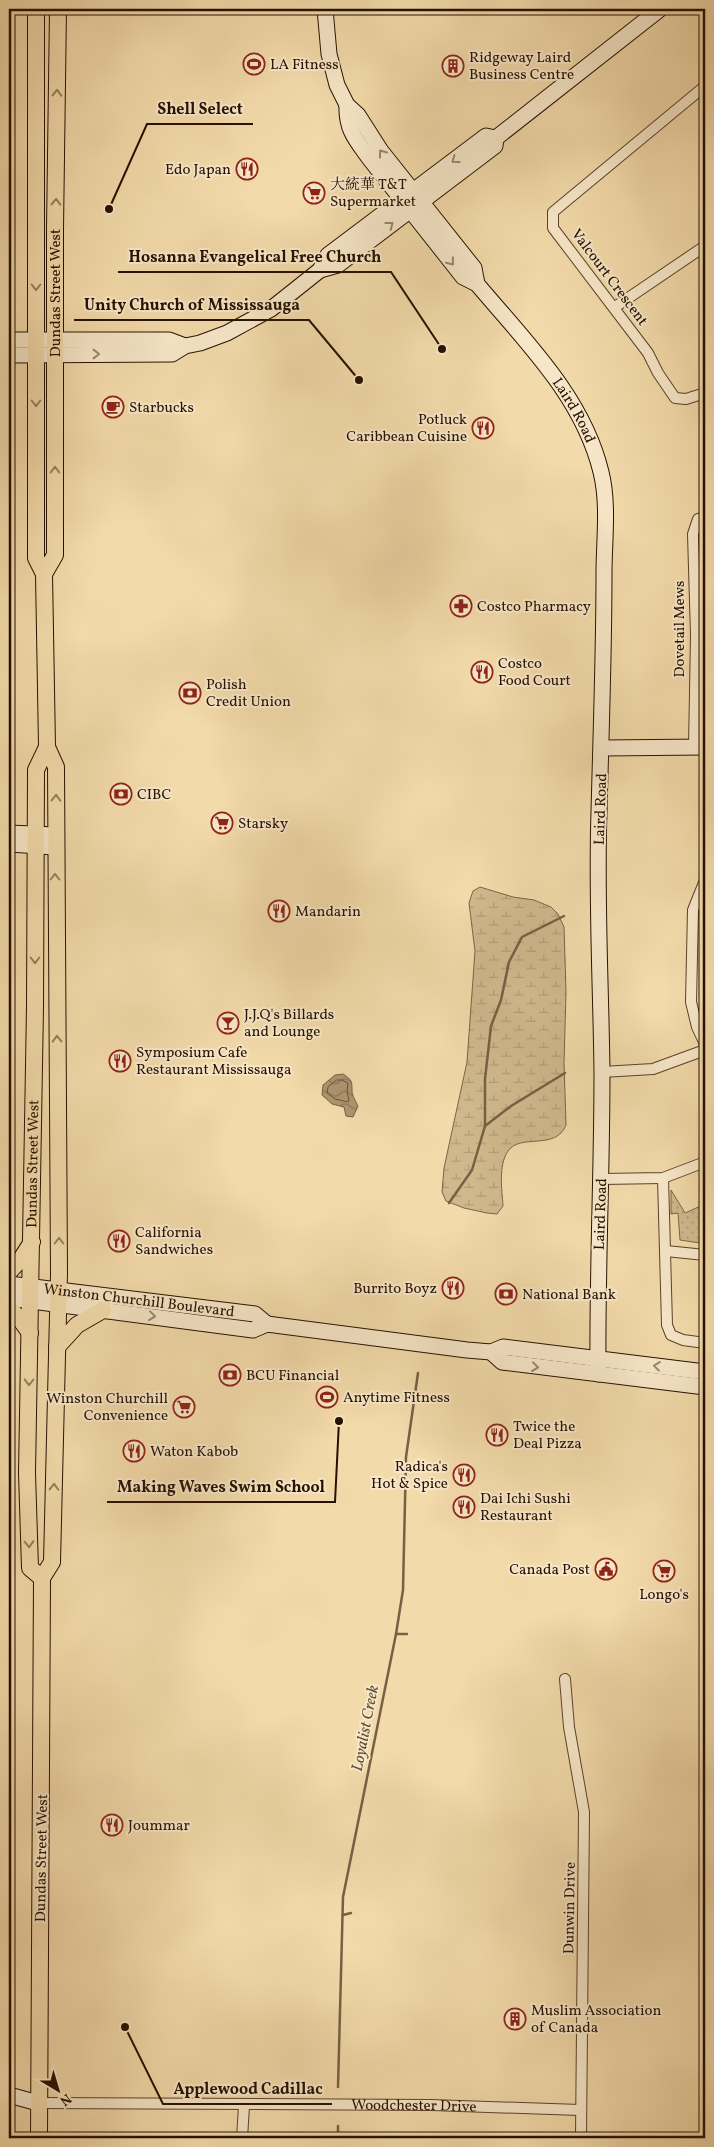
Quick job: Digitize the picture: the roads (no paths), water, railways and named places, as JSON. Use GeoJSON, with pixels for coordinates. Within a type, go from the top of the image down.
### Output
{"type":"FeatureCollection","features":[{"type":"Feature","properties":{"kind":"main road","name":"Dundas Street West"},"geometry":{"type":"LineString","coordinates":[[36,9],[46,347],[55,555],[44,574],[47,747],[56,768],[58,1297],[52,1562],[42,1578],[39,2138]]}},
{"type":"Feature","properties":{"kind":"main road","name":"Dundas Street West"},"geometry":{"type":"LineString","coordinates":[[46,347],[58,9]]}},
{"type":"Feature","properties":{"kind":"main road","name":"Dundas Street West"},"geometry":{"type":"LineString","coordinates":[[42,1578],[30,1568],[27,1473],[32,1242],[36,770],[47,747]]}},
{"type":"Feature","properties":{"kind":"main road"},"geometry":{"type":"LineString","coordinates":[[9,1272],[21,1259],[32,1242]]}},
{"type":"Feature","properties":{"kind":"main road"},"geometry":{"type":"LineString","coordinates":[[9,1308],[30,1333]]}},
{"type":"Feature","properties":{"kind":"main road"},"geometry":{"type":"LineString","coordinates":[[58,1347],[76,1325],[103,1310]]}},
{"type":"Feature","properties":{"kind":"street","name":"Laird Road"},"geometry":{"type":"LineString","coordinates":[[325,9],[329,54],[337,85],[347,105],[358,115],[411,201],[463,277],[477,284],[564,390],[591,440],[601,472],[604,496],[602,748],[599,812],[602,1072],[598,1367]]}},
{"type":"Feature","properties":{"kind":"street"},"geometry":{"type":"LineString","coordinates":[[9,340],[46,347],[172,354],[185,346],[214,338],[271,309],[320,270],[338,265],[411,201],[494,146],[496,138],[660,9]]}},
{"type":"Feature","properties":{"kind":"street","name":"Valcourt Crescent"},"geometry":{"type":"LineString","coordinates":[[705,86],[553,212],[553,228],[615,307],[648,353],[658,373],[675,398],[686,398],[705,393]]}},
{"type":"Feature","properties":{"kind":"street"},"geometry":{"type":"LineString","coordinates":[[615,307],[705,246]]}},
{"type":"Feature","properties":{"kind":"street"},"geometry":{"type":"LineString","coordinates":[[9,355],[46,347]]}},
{"type":"Feature","properties":{"kind":"street","name":"Dovetail Mews"},"geometry":{"type":"LineString","coordinates":[[699,747],[701,635],[693,534],[698,519],[705,516]]}},
{"type":"Feature","properties":{"kind":"street"},"geometry":{"type":"LineString","coordinates":[[602,748],[699,747]]}},
{"type":"Feature","properties":{"kind":"street"},"geometry":{"type":"LineString","coordinates":[[9,833],[35,840]]}},
{"type":"Feature","properties":{"kind":"street"},"geometry":{"type":"LineString","coordinates":[[9,844],[35,840],[55,841]]}},
{"type":"Feature","properties":{"kind":"street"},"geometry":{"type":"LineString","coordinates":[[705,880],[693,910],[690,1002],[697,1027],[705,1044]]}},
{"type":"Feature","properties":{"kind":"street"},"geometry":{"type":"LineString","coordinates":[[602,1072],[653,1069],[705,1050]]}},
{"type":"Feature","properties":{"kind":"street"},"geometry":{"type":"LineString","coordinates":[[601,1178],[663,1178],[705,1162]]}},
{"type":"Feature","properties":{"kind":"street"},"geometry":{"type":"LineString","coordinates":[[663,1178],[667,1325],[670,1334],[682,1340],[705,1343]]}},
{"type":"Feature","properties":{"kind":"street"},"geometry":{"type":"LineString","coordinates":[[666,1251],[705,1255]]}},
{"type":"Feature","properties":{"kind":"street","name":"Winston Churchill Boulevard"},"geometry":{"type":"LineString","coordinates":[[9,1284],[31,1294]]}},
{"type":"Feature","properties":{"kind":"street","name":"Winston Churchill Boulevard"},"geometry":{"type":"LineString","coordinates":[[9,1298],[31,1294],[254,1314],[267,1324]]}},
{"type":"Feature","properties":{"kind":"street","name":"Winston Churchill Boulevard"},"geometry":{"type":"LineString","coordinates":[[58,1297],[103,1310],[252,1330],[267,1324],[490,1352],[502,1362],[705,1372]]}},
{"type":"Feature","properties":{"kind":"street","name":"Winston Churchill Boulevard"},"geometry":{"type":"LineString","coordinates":[[598,1367],[705,1387]]}},
{"type":"Feature","properties":{"kind":"street","name":"Dunwin Drive"},"geometry":{"type":"LineString","coordinates":[[565,1679],[570,1727],[584,1812],[581,2138]]}},
{"type":"Feature","properties":{"kind":"street","name":"Woodchester Drive"},"geometry":{"type":"LineString","coordinates":[[9,2095],[38,2103]]}},
{"type":"Feature","properties":{"kind":"street","name":"Woodchester Drive"},"geometry":{"type":"LineString","coordinates":[[9,2106],[38,2103],[244,2106],[431,2105],[580,2110]]}},
{"type":"Feature","properties":{"kind":"street"},"geometry":{"type":"LineString","coordinates":[[242,2138],[244,2106]]}},
{"type":"Feature","properties":{"kind":"water"},"geometry":{"type":"Polygon","coordinates":[[[343,1074],[351,1081],[353,1094],[358,1106],[353,1117],[346,1116],[344,1107],[332,1104],[322,1095],[323,1085],[335,1075],[343,1074]]]}},
{"type":"Feature","properties":{"kind":"waterway"},"geometry":{"type":"LineString","coordinates":[[449,1203],[472,1170],[485,1126],[485,1079],[491,1026],[501,1000],[509,962],[522,937],[564,916]]}},
{"type":"Feature","properties":{"kind":"waterway"},"geometry":{"type":"LineString","coordinates":[[485,1126],[511,1106],[565,1073]]}},
{"type":"Feature","properties":{"kind":"waterway","name":"Loyalist Creek"},"geometry":{"type":"LineString","coordinates":[[338,2087],[343,1897],[396,1634],[403,1590],[406,1457],[418,1373]]}},
{"type":"Feature","properties":{"kind":"waterway"},"geometry":{"type":"LineString","coordinates":[[396,1634],[407,1634]]}},
{"type":"Feature","properties":{"kind":"waterway"},"geometry":{"type":"LineString","coordinates":[[343,1915],[351,1913]]}},
{"type":"Feature","properties":{"kind":"waterway","name":"Loyalist Creek"},"geometry":{"type":"LineString","coordinates":[[338,2126],[338,2138]]}},
{"type":"Feature","properties":{"kind":"place","name":"LA Fitness"},"geometry":{"type":"Point","coordinates":[254,64]}},
{"type":"Feature","properties":{"kind":"place","name":"Ridgeway Laird Business Centre"},"geometry":{"type":"Point","coordinates":[453,66]}},
{"type":"Feature","properties":{"kind":"place","name":"Edo Japan"},"geometry":{"type":"Point","coordinates":[247,169]}},
{"type":"Feature","properties":{"kind":"place","name":"大統華 T&T Supermarket"},"geometry":{"type":"Point","coordinates":[314,193]}},
{"type":"Feature","properties":{"kind":"place","name":"Shell Select"},"geometry":{"type":"Point","coordinates":[109,209]}},
{"type":"Feature","properties":{"kind":"place","name":"Hosanna Evangelical Free Church"},"geometry":{"type":"Point","coordinates":[442,349]}},
{"type":"Feature","properties":{"kind":"place","name":"Unity Church of Mississauga"},"geometry":{"type":"Point","coordinates":[359,380]}},
{"type":"Feature","properties":{"kind":"place","name":"Starbucks"},"geometry":{"type":"Point","coordinates":[113,407]}},
{"type":"Feature","properties":{"kind":"place","name":"Potluck Caribbean Cuisine"},"geometry":{"type":"Point","coordinates":[483,428]}},
{"type":"Feature","properties":{"kind":"place","name":"Costco Pharmacy"},"geometry":{"type":"Point","coordinates":[461,606]}},
{"type":"Feature","properties":{"kind":"place","name":"Costco Food Court"},"geometry":{"type":"Point","coordinates":[482,672]}},
{"type":"Feature","properties":{"kind":"place","name":"Polish Credit Union"},"geometry":{"type":"Point","coordinates":[190,693]}},
{"type":"Feature","properties":{"kind":"place","name":"CIBC"},"geometry":{"type":"Point","coordinates":[121,794]}},
{"type":"Feature","properties":{"kind":"place","name":"Starsky"},"geometry":{"type":"Point","coordinates":[222,823]}},
{"type":"Feature","properties":{"kind":"place","name":"Mandarin"},"geometry":{"type":"Point","coordinates":[279,911]}},
{"type":"Feature","properties":{"kind":"place","name":"J.J.Q's Billards and Lounge"},"geometry":{"type":"Point","coordinates":[228,1023]}},
{"type":"Feature","properties":{"kind":"place","name":"Symposium Cafe Restaurant Mississauga"},"geometry":{"type":"Point","coordinates":[120,1061]}},
{"type":"Feature","properties":{"kind":"place","name":"California Sandwiches"},"geometry":{"type":"Point","coordinates":[119,1241]}},
{"type":"Feature","properties":{"kind":"place","name":"Burrito Boyz"},"geometry":{"type":"Point","coordinates":[453,1288]}},
{"type":"Feature","properties":{"kind":"place","name":"National Bank"},"geometry":{"type":"Point","coordinates":[506,1294]}},
{"type":"Feature","properties":{"kind":"place","name":"BCU Financial"},"geometry":{"type":"Point","coordinates":[230,1375]}},
{"type":"Feature","properties":{"kind":"place","name":"Anytime Fitness"},"geometry":{"type":"Point","coordinates":[327,1397]}},
{"type":"Feature","properties":{"kind":"place","name":"Winston Churchill Convenience"},"geometry":{"type":"Point","coordinates":[184,1407]}},
{"type":"Feature","properties":{"kind":"place","name":"Making Waves Swim School"},"geometry":{"type":"Point","coordinates":[339,1421]}},
{"type":"Feature","properties":{"kind":"place","name":"Twice the Deal Pizza"},"geometry":{"type":"Point","coordinates":[497,1435]}},
{"type":"Feature","properties":{"kind":"place","name":"Waton Kabob"},"geometry":{"type":"Point","coordinates":[134,1451]}},
{"type":"Feature","properties":{"kind":"place","name":"Radica's Hot & Spice"},"geometry":{"type":"Point","coordinates":[464,1475]}},
{"type":"Feature","properties":{"kind":"place","name":"Dai Ichi Sushi Restaurant"},"geometry":{"type":"Point","coordinates":[464,1507]}},
{"type":"Feature","properties":{"kind":"place","name":"Canada Post"},"geometry":{"type":"Point","coordinates":[606,1569]}},
{"type":"Feature","properties":{"kind":"place","name":"Longo's"},"geometry":{"type":"Point","coordinates":[664,1571]}},
{"type":"Feature","properties":{"kind":"place","name":"Joummar"},"geometry":{"type":"Point","coordinates":[112,1825]}},
{"type":"Feature","properties":{"kind":"place","name":"Muslim Association of Canada"},"geometry":{"type":"Point","coordinates":[515,2019]}},
{"type":"Feature","properties":{"kind":"place","name":"Applewood Cadillac"},"geometry":{"type":"Point","coordinates":[125,2027]}}]}
